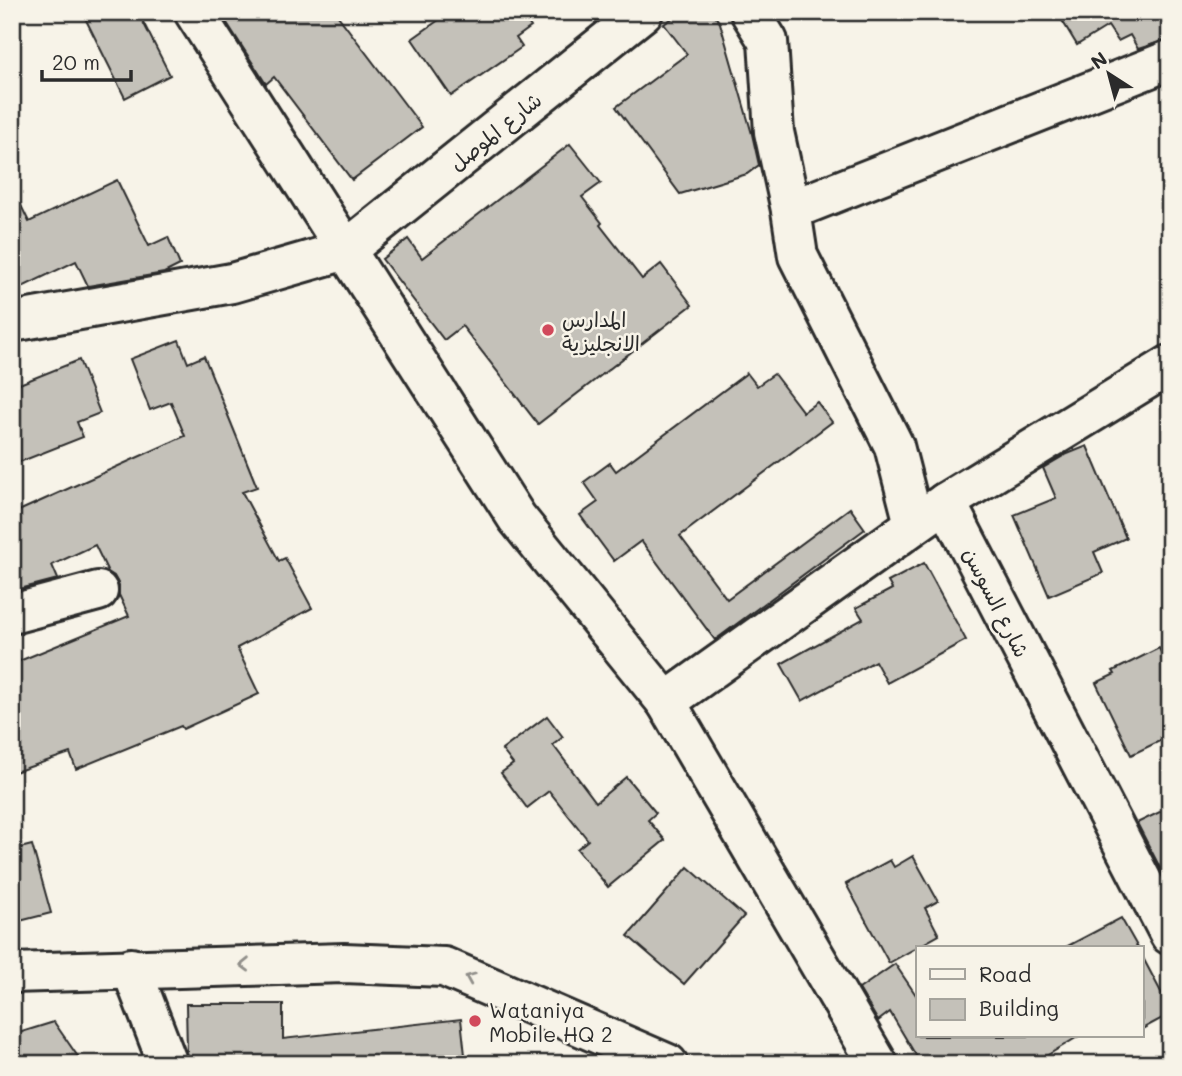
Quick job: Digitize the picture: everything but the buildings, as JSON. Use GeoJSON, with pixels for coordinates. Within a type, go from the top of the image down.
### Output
{"type":"FeatureCollection","features":[{"type":"Feature","properties":{"kind":"street"},"geometry":{"type":"LineString","coordinates":[[194,12],[517,518],[666,702],[878,1064]]}},
{"type":"Feature","properties":{"kind":"street","name":"شارع الموصل"},"geometry":{"type":"LineString","coordinates":[[346,250],[643,12]]}},
{"type":"Feature","properties":{"kind":"street"},"geometry":{"type":"LineString","coordinates":[[750,12],[768,41],[774,132],[792,210],[799,256],[894,446],[914,524]]}},
{"type":"Feature","properties":{"kind":"street"},"geometry":{"type":"LineString","coordinates":[[792,210],[1170,60]]}},
{"type":"Feature","properties":{"kind":"street"},"geometry":{"type":"LineString","coordinates":[[12,322],[232,284],[346,250]]}},
{"type":"Feature","properties":{"kind":"street"},"geometry":{"type":"LineString","coordinates":[[666,702],[946,502],[1170,365]]}},
{"type":"Feature","properties":{"kind":"street","name":"شارع السوسن"},"geometry":{"type":"LineString","coordinates":[[946,502],[1170,935]]}},
{"type":"Feature","properties":{"kind":"street"},"geometry":{"type":"LineString","coordinates":[[12,614],[98,590]]}},
{"type":"Feature","properties":{"kind":"street"},"geometry":{"type":"LineString","coordinates":[[12,973],[344,963],[444,967],[668,1064]]}},
{"type":"Feature","properties":{"kind":"street"},"geometry":{"type":"LineString","coordinates":[[131,968],[168,1064]]}},
{"type":"Feature","properties":{"kind":"place","name":"المدارس الانجليزية"},"geometry":{"type":"Point","coordinates":[548,330]}},
{"type":"Feature","properties":{"kind":"place","name":"Wataniya Mobile HQ 2"},"geometry":{"type":"Point","coordinates":[475,1021]}}]}
